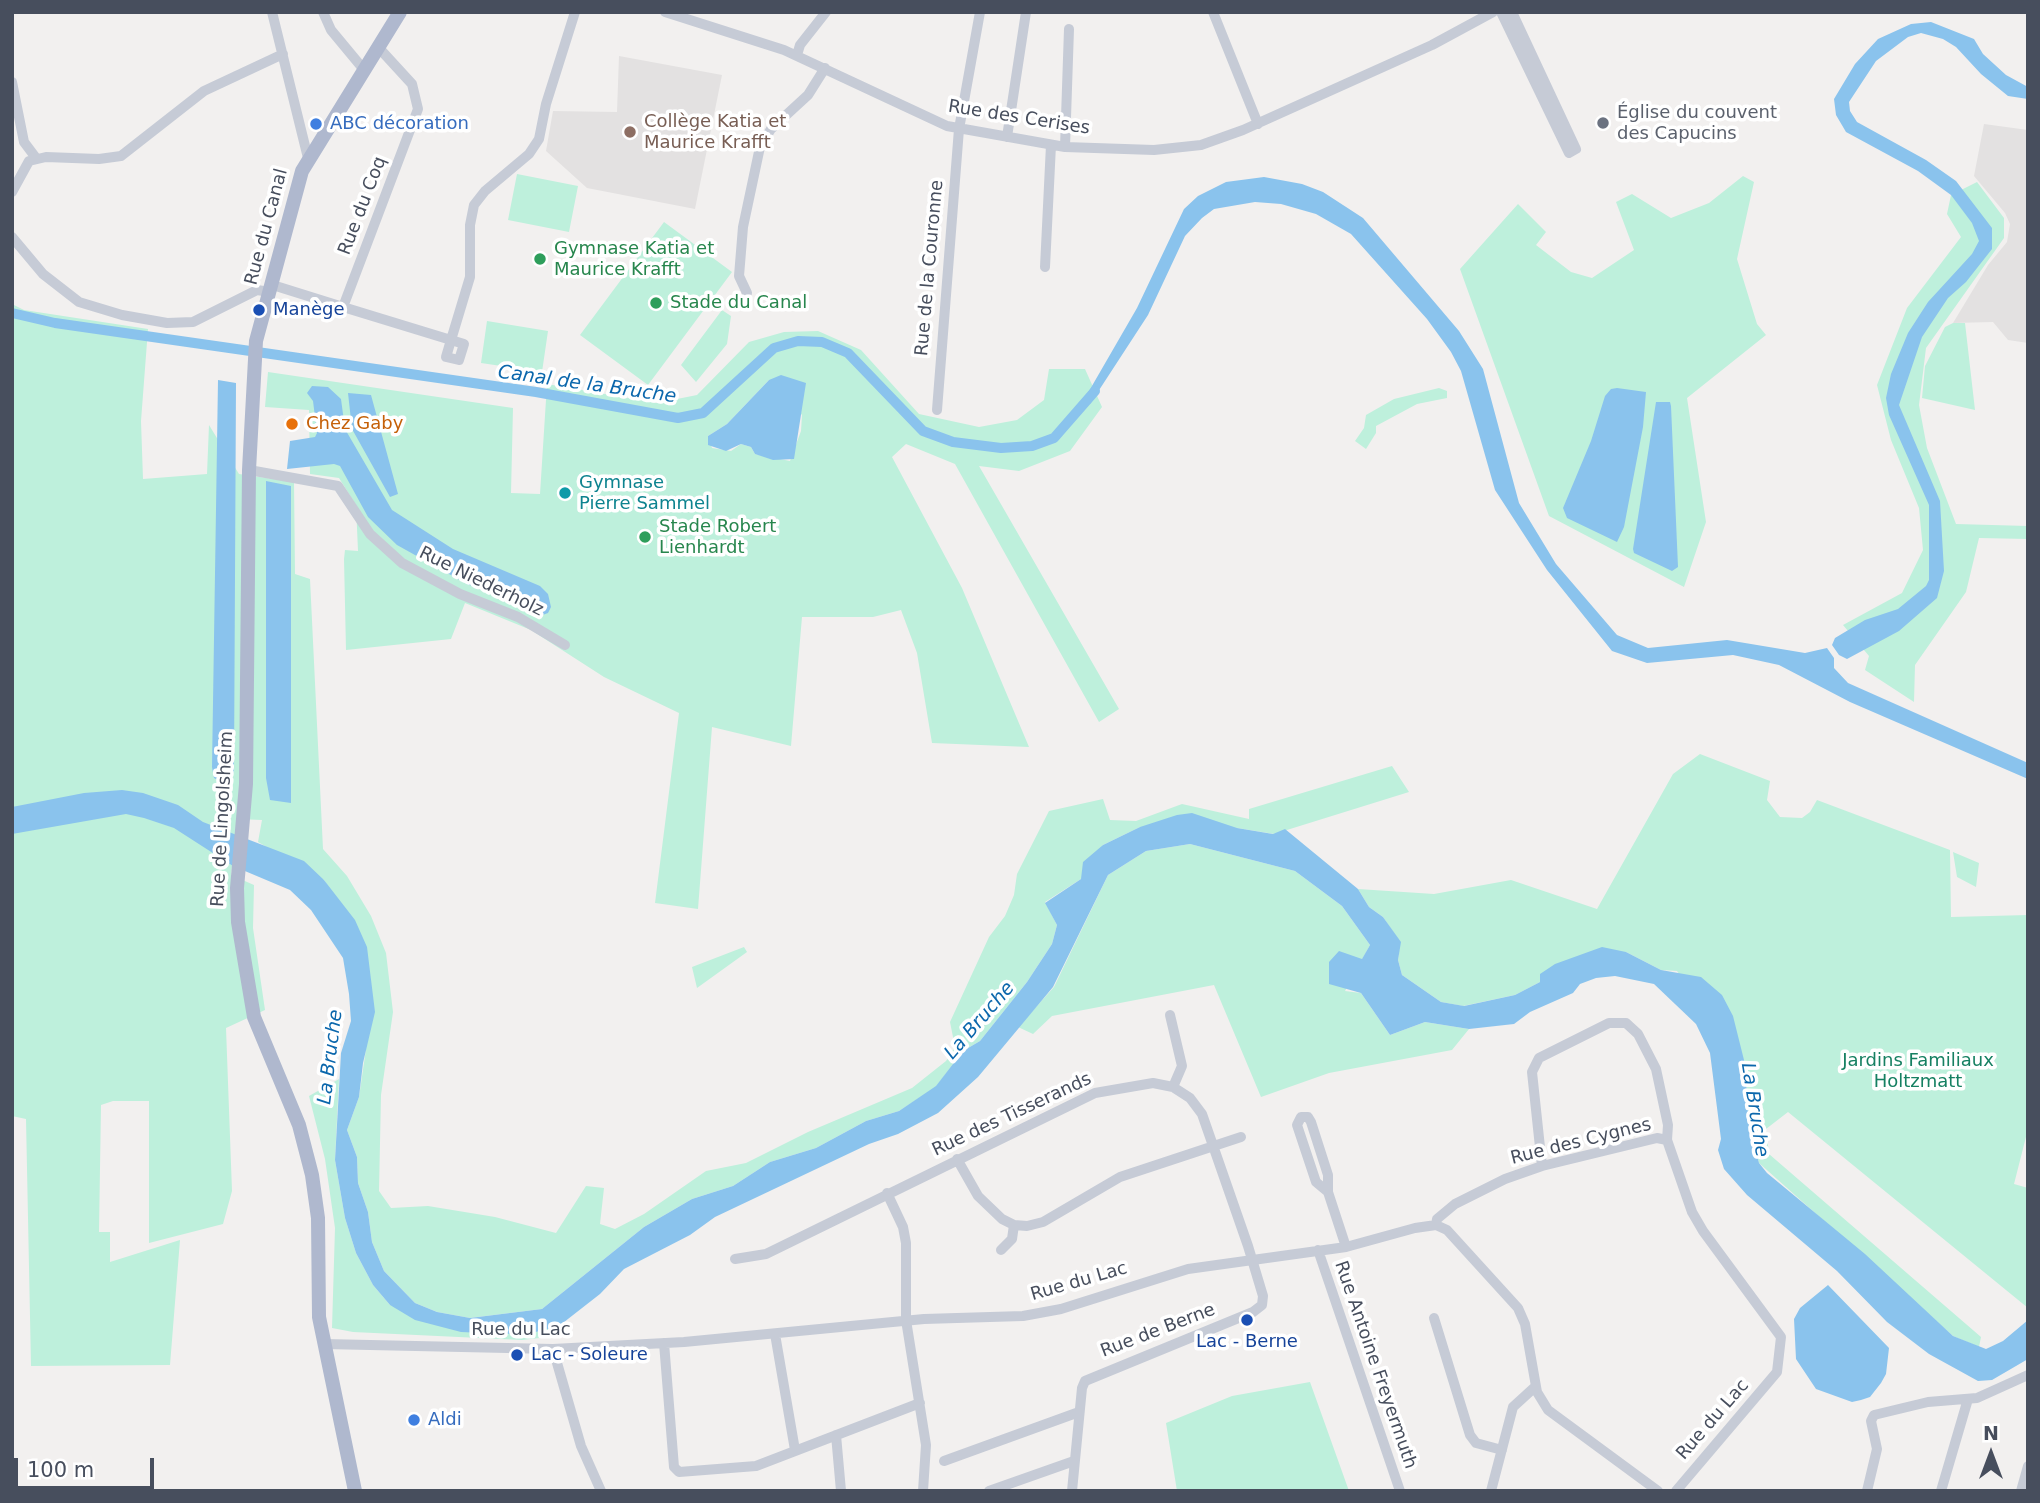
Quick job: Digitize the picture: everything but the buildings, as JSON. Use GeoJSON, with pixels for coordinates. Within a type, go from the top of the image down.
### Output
{"type":"FeatureCollection","features":[{"type":"Feature","properties":{"kind":"main road","name":"Rue du Canal"},"geometry":{"type":"LineString","coordinates":[[254,363],[256,341],[307,158],[365,71],[396,14]]}},
{"type":"Feature","properties":{"kind":"main road","name":"Rue de Lingolsheim"},"geometry":{"type":"LineString","coordinates":[[254,363],[249,470],[244,823],[237,888],[238,922],[254,1017],[299,1125],[312,1175],[318,1218],[317,1299],[355,1491]]}},
{"type":"Feature","properties":{"kind":"street"},"geometry":{"type":"LineString","coordinates":[[272,12],[307,158]]}},
{"type":"Feature","properties":{"kind":"street"},"geometry":{"type":"LineString","coordinates":[[323,12],[331,30],[365,71]]}},
{"type":"Feature","properties":{"kind":"street"},"geometry":{"type":"LineString","coordinates":[[12,237],[43,274],[79,302],[122,316],[186,323],[216,313],[257,290],[271,288],[451,340],[470,277],[470,225],[474,205],[485,191],[529,154],[539,139],[546,104],[575,12]]}},
{"type":"Feature","properties":{"kind":"street","name":"Rue des Cerises"},"geometry":{"type":"LineString","coordinates":[[665,12],[797,55],[919,115],[959,129],[1065,147],[1182,149],[1211,143],[1258,124],[1432,45],[1487,13]]}},
{"type":"Feature","properties":{"kind":"street"},"geometry":{"type":"LineString","coordinates":[[797,55],[800,45],[826,12]]}},
{"type":"Feature","properties":{"kind":"street","name":"Rue de la Couronne"},"geometry":{"type":"LineString","coordinates":[[936,410],[959,129],[980,12]]}},
{"type":"Feature","properties":{"kind":"street"},"geometry":{"type":"LineString","coordinates":[[1007,137],[1026,12]]}},
{"type":"Feature","properties":{"kind":"street"},"geometry":{"type":"LineString","coordinates":[[1213,12],[1258,124]]}},
{"type":"Feature","properties":{"kind":"street"},"geometry":{"type":"LineString","coordinates":[[1501,12],[1569,153],[1576,149],[1511,12]]}},
{"type":"Feature","properties":{"kind":"street"},"geometry":{"type":"LineString","coordinates":[[1065,147],[1069,29]]}},
{"type":"Feature","properties":{"kind":"street","name":"Rue du Coq"},"geometry":{"type":"LineString","coordinates":[[343,307],[418,108],[412,84],[379,48]]}},
{"type":"Feature","properties":{"kind":"street"},"geometry":{"type":"LineString","coordinates":[[12,192],[25,166],[36,158],[107,159],[121,156],[204,90],[283,54]]}},
{"type":"Feature","properties":{"kind":"street"},"geometry":{"type":"LineString","coordinates":[[747,293],[739,276],[743,227],[760,147],[771,129],[808,95],[825,68]]}},
{"type":"Feature","properties":{"kind":"street"},"geometry":{"type":"LineString","coordinates":[[12,82],[24,142],[36,158]]}},
{"type":"Feature","properties":{"kind":"street"},"geometry":{"type":"LineString","coordinates":[[1045,267],[1051,145]]}},
{"type":"Feature","properties":{"kind":"street","name":"Rue Niederholz"},"geometry":{"type":"LineString","coordinates":[[249,470],[338,486],[370,534],[402,563],[460,594],[518,617],[565,645]]}},
{"type":"Feature","properties":{"kind":"street"},"geometry":{"type":"LineString","coordinates":[[1170,1016],[1182,1066],[1173,1087],[1190,1098],[1202,1114],[1252,1258]]}},
{"type":"Feature","properties":{"kind":"street"},"geometry":{"type":"LineString","coordinates":[[1542,1166],[1532,1072],[1539,1058],[1609,1023],[1626,1023],[1638,1034],[1656,1069],[1668,1125],[1667,1140]]}},
{"type":"Feature","properties":{"kind":"street","name":"Rue des Tisserands"},"geometry":{"type":"LineString","coordinates":[[735,1259],[766,1254],[1095,1093],[1137,1084],[1173,1087]]}},
{"type":"Feature","properties":{"kind":"street"},"geometry":{"type":"LineString","coordinates":[[1328,1192],[1316,1182],[1297,1125],[1301,1117],[1308,1117],[1311,1122],[1328,1175],[1328,1192],[1346,1247]]}},
{"type":"Feature","properties":{"kind":"street"},"geometry":{"type":"LineString","coordinates":[[957,1160],[978,1196],[1002,1219],[1014,1225],[1043,1222],[1120,1178],[1241,1138]]}},
{"type":"Feature","properties":{"kind":"street","name":"Rue des Cygnes"},"geometry":{"type":"LineString","coordinates":[[1436,1225],[1437,1219],[1455,1204],[1505,1179],[1542,1166],[1657,1138],[1667,1140]]}},
{"type":"Feature","properties":{"kind":"street","name":"Rue du Lac"},"geometry":{"type":"LineString","coordinates":[[1667,1140],[1692,1212],[1703,1231],[1779,1330],[1777,1372],[1676,1491]]}},
{"type":"Feature","properties":{"kind":"street"},"geometry":{"type":"LineString","coordinates":[[887,1193],[903,1227],[906,1243],[906,1320],[926,1445],[923,1491]]}},
{"type":"Feature","properties":{"kind":"street"},"geometry":{"type":"LineString","coordinates":[[1002,1250],[1012,1238],[1014,1225]]}},
{"type":"Feature","properties":{"kind":"street"},"geometry":{"type":"LineString","coordinates":[[1436,1225],[1447,1230],[1518,1308],[1525,1324],[1541,1400],[1561,1422],[1658,1491]]}},
{"type":"Feature","properties":{"kind":"street","name":"Rue du Lac"},"geometry":{"type":"LineString","coordinates":[[324,1344],[553,1349],[775,1334],[906,1320],[1037,1314],[1170,1273],[1252,1258],[1346,1247],[1436,1225]]}},
{"type":"Feature","properties":{"kind":"street","name":"Rue Antoine Freyermuth"},"geometry":{"type":"LineString","coordinates":[[1318,1250],[1401,1491]]}},
{"type":"Feature","properties":{"kind":"street","name":"Rue de Berne"},"geometry":{"type":"LineString","coordinates":[[1072,1491],[1082,1388],[1092,1376],[1259,1309],[1263,1296],[1252,1258]]}},
{"type":"Feature","properties":{"kind":"street"},"geometry":{"type":"LineString","coordinates":[[1434,1318],[1470,1435],[1476,1443],[1502,1450]]}},
{"type":"Feature","properties":{"kind":"street"},"geometry":{"type":"LineString","coordinates":[[775,1334],[795,1450]]}},
{"type":"Feature","properties":{"kind":"street"},"geometry":{"type":"LineString","coordinates":[[664,1343],[674,1467],[679,1472],[756,1466],[920,1403]]}},
{"type":"Feature","properties":{"kind":"street"},"geometry":{"type":"LineString","coordinates":[[553,1349],[581,1446],[601,1491]]}},
{"type":"Feature","properties":{"kind":"street"},"geometry":{"type":"LineString","coordinates":[[1867,1491],[1877,1449],[1872,1418],[1878,1414],[1928,1402],[1986,1395],[2028,1375]]}},
{"type":"Feature","properties":{"kind":"street"},"geometry":{"type":"LineString","coordinates":[[1491,1491],[1513,1407],[1536,1386]]}},
{"type":"Feature","properties":{"kind":"street"},"geometry":{"type":"LineString","coordinates":[[1941,1491],[1968,1399]]}},
{"type":"Feature","properties":{"kind":"street"},"geometry":{"type":"LineString","coordinates":[[944,1461],[1079,1412]]}},
{"type":"Feature","properties":{"kind":"street"},"geometry":{"type":"LineString","coordinates":[[836,1435],[841,1491]]}},
{"type":"Feature","properties":{"kind":"street"},"geometry":{"type":"LineString","coordinates":[[989,1491],[1074,1461]]}},
{"type":"Feature","properties":{"kind":"street"},"geometry":{"type":"LineString","coordinates":[[2021,1491],[2028,1466]]}},
{"type":"Feature","properties":{"kind":"shaded area","name":"Collège Katia et Maurice Krafft"},"geometry":{"type":"Polygon","coordinates":[[[619,56],[722,75],[695,209],[587,188],[546,151],[553,111],[617,112],[619,56]]]}},
{"type":"Feature","properties":{"kind":"shaded area"},"geometry":{"type":"Polygon","coordinates":[[[1984,124],[2028,130],[2028,343],[2008,340],[1993,322],[1953,323],[1988,265],[2007,242],[2010,224],[2005,213],[1974,176],[1984,124]]]}},
{"type":"Feature","properties":{"kind":"green space"},"geometry":{"type":"Polygon","coordinates":[[[517,174],[578,186],[569,232],[508,220],[517,174]]]}},
{"type":"Feature","properties":{"kind":"green space"},"geometry":{"type":"Polygon","coordinates":[[[1743,176],[1754,182],[1737,259],[1757,324],[1766,335],[1687,398],[1706,522],[1684,587],[1549,516],[1460,269],[1518,204],[1546,232],[1536,245],[1571,272],[1592,278],[1634,250],[1616,202],[1632,194],[1671,218],[1709,203],[1743,176]]]}},
{"type":"Feature","properties":{"kind":"green space"},"geometry":{"type":"Polygon","coordinates":[[[1977,182],[2004,218],[2004,238],[1926,348],[1919,405],[1927,448],[1956,524],[2028,526],[2028,539],[1979,538],[1966,592],[1915,665],[1914,702],[1865,670],[1869,656],[1843,625],[1902,593],[1923,550],[1919,508],[1891,440],[1877,385],[1907,308],[1961,237],[1947,214],[1951,195],[1977,182]]]}},
{"type":"Feature","properties":{"kind":"green space","name":"Stade du Canal"},"geometry":{"type":"Polygon","coordinates":[[[664,222],[732,272],[648,385],[580,335],[664,222]]]}},
{"type":"Feature","properties":{"kind":"green space"},"geometry":{"type":"Polygon","coordinates":[[[12,304],[24,310],[148,329],[141,421],[143,479],[207,474],[209,425],[239,474],[294,482],[295,574],[310,579],[323,849],[347,876],[371,916],[386,953],[393,1012],[381,1095],[379,1191],[391,1208],[428,1206],[495,1217],[556,1233],[586,1186],[604,1188],[600,1224],[615,1229],[644,1214],[706,1171],[746,1163],[808,1132],[912,1088],[946,1061],[955,1047],[950,1022],[989,937],[1005,916],[1014,895],[1017,874],[1049,811],[1103,799],[1110,820],[1136,821],[1182,804],[1249,819],[1249,809],[1392,766],[1409,792],[1274,834],[1237,828],[1140,827],[1103,845],[1081,879],[1045,902],[1057,925],[1052,944],[1027,982],[980,1041],[963,1051],[936,1087],[899,1111],[866,1121],[816,1148],[770,1162],[733,1186],[692,1199],[644,1227],[542,1309],[470,1318],[437,1312],[415,1303],[384,1271],[372,1242],[368,1212],[358,1183],[357,1157],[347,1130],[359,1097],[366,1049],[334,896],[324,880],[258,842],[262,820],[238,819],[231,875],[254,885],[253,928],[265,1010],[226,1028],[232,1191],[223,1224],[149,1243],[149,1101],[113,1101],[101,1105],[99,1232],[110,1232],[110,1262],[180,1240],[170,1365],[31,1366],[26,1119],[12,1116],[12,304]]]}},
{"type":"Feature","properties":{"kind":"green space"},"geometry":{"type":"Polygon","coordinates":[[[722,310],[731,316],[727,344],[696,382],[681,365],[722,310]]]}},
{"type":"Feature","properties":{"kind":"green space"},"geometry":{"type":"Polygon","coordinates":[[[487,321],[548,331],[542,372],[481,363],[487,321]]]}},
{"type":"Feature","properties":{"kind":"green space"},"geometry":{"type":"Polygon","coordinates":[[[1953,323],[1965,323],[1975,410],[1922,398],[1925,366],[1945,327],[1953,323]]]}},
{"type":"Feature","properties":{"kind":"green space"},"geometry":{"type":"Polygon","coordinates":[[[818,331],[861,350],[919,414],[979,427],[1017,420],[1044,400],[1049,369],[1085,369],[1102,407],[1070,451],[1019,471],[979,466],[1119,709],[1099,722],[955,464],[906,444],[892,457],[962,588],[1029,747],[932,743],[917,653],[901,610],[873,617],[802,617],[791,746],[712,727],[698,909],[655,903],[679,713],[604,677],[531,630],[465,603],[451,639],[346,650],[344,559],[345,550],[358,551],[356,505],[339,478],[310,474],[309,410],[265,407],[268,372],[513,408],[511,493],[540,494],[547,384],[657,403],[697,395],[749,342],[784,332],[818,331]],[[769,380],[727,424],[708,436],[712,448],[731,451],[741,444],[751,447],[755,454],[790,461],[801,431],[802,415],[769,380]]]}},
{"type":"Feature","properties":{"kind":"green space"},"geometry":{"type":"Polygon","coordinates":[[[1439,388],[1447,391],[1447,398],[1417,404],[1376,426],[1376,433],[1366,449],[1355,441],[1364,428],[1366,415],[1394,399],[1439,388]]]}},
{"type":"Feature","properties":{"kind":"green space","name":"Jardins Familiaux Holtzmatt"},"geometry":{"type":"Polygon","coordinates":[[[1700,754],[1770,781],[1767,800],[1780,817],[1802,818],[1810,812],[1817,800],[1950,850],[1951,917],[2028,915],[2028,1129],[2014,1184],[2028,1188],[2028,1308],[1788,1112],[1766,1129],[1769,1154],[1981,1337],[1979,1347],[1953,1336],[1759,1163],[1749,1125],[1745,1064],[1677,971],[1661,970],[1626,952],[1540,982],[1515,995],[1463,1006],[1441,1002],[1402,975],[1398,960],[1400,942],[1383,917],[1369,907],[1358,889],[1434,894],[1511,880],[1597,909],[1673,774],[1700,754]]]}},
{"type":"Feature","properties":{"kind":"green space"},"geometry":{"type":"Polygon","coordinates":[[[1190,844],[1295,871],[1342,906],[1370,945],[1345,991],[1361,993],[1390,1035],[1425,1022],[1469,1029],[1452,1050],[1329,1073],[1261,1097],[1214,985],[1052,1016],[1033,1034],[1018,1027],[1054,987],[1108,875],[1146,851],[1190,844]]]}},
{"type":"Feature","properties":{"kind":"green space"},"geometry":{"type":"Polygon","coordinates":[[[1953,852],[1979,863],[1976,887],[1957,877],[1953,852]]]}},
{"type":"Feature","properties":{"kind":"green space"},"geometry":{"type":"Polygon","coordinates":[[[744,947],[747,952],[697,988],[692,967],[744,947]]]}},
{"type":"Feature","properties":{"kind":"green space"},"geometry":{"type":"Polygon","coordinates":[[[339,1079],[335,1160],[345,1218],[356,1253],[373,1285],[390,1305],[532,1333],[559,1326],[557,1336],[522,1340],[353,1332],[332,1328],[335,1228],[325,1159],[309,1096],[339,1079]]]}},
{"type":"Feature","properties":{"kind":"green space"},"geometry":{"type":"Polygon","coordinates":[[[1310,1382],[1349,1491],[1177,1491],[1166,1423],[1232,1396],[1310,1382]]]}},
{"type":"Feature","properties":{"kind":"water"},"geometry":{"type":"Polygon","coordinates":[[[1931,22],[1974,39],[1983,54],[2006,75],[2028,87],[2028,99],[2008,96],[1981,74],[1956,47],[1943,39],[1921,33],[1908,37],[1876,61],[1849,102],[1850,111],[1857,122],[1926,160],[1956,181],[1992,228],[1992,249],[1966,282],[1948,298],[1922,337],[1899,405],[1940,501],[1944,571],[1937,598],[1899,631],[1847,659],[1839,655],[1832,645],[1835,638],[1865,620],[1898,609],[1926,586],[1929,580],[1929,505],[1889,415],[1886,398],[1891,374],[1908,333],[1928,302],[1972,254],[1979,241],[1972,223],[1951,195],[1918,171],[1846,132],[1836,115],[1834,99],[1855,64],[1878,39],[1911,24],[1931,22]]]}},
{"type":"Feature","properties":{"kind":"water"},"geometry":{"type":"Polygon","coordinates":[[[1264,177],[1302,184],[1323,192],[1363,218],[1459,331],[1483,369],[1519,503],[1556,564],[1617,635],[1648,648],[1727,640],[1805,653],[1827,648],[1834,658],[1834,668],[1848,683],[2028,763],[2028,779],[1850,702],[1779,665],[1733,655],[1647,663],[1612,651],[1547,570],[1495,490],[1461,371],[1451,352],[1427,319],[1351,234],[1316,214],[1281,204],[1255,202],[1214,209],[1202,218],[1185,236],[1148,315],[1090,404],[1085,398],[1137,308],[1184,209],[1198,196],[1226,182],[1264,177]]]}},
{"type":"Feature","properties":{"kind":"water"},"geometry":{"type":"Polygon","coordinates":[[[781,375],[806,383],[794,459],[773,460],[755,454],[751,447],[741,444],[726,451],[708,445],[708,436],[727,424],[769,380],[781,375]]]}},
{"type":"Feature","properties":{"kind":"water"},"geometry":{"type":"Polygon","coordinates":[[[218,380],[236,383],[234,769],[232,779],[223,783],[214,778],[212,767],[218,380]]]}},
{"type":"Feature","properties":{"kind":"water"},"geometry":{"type":"Polygon","coordinates":[[[312,386],[328,387],[341,399],[345,429],[392,510],[453,549],[540,586],[548,594],[551,607],[548,613],[540,616],[533,610],[467,584],[397,545],[368,517],[340,466],[334,464],[287,469],[290,441],[315,437],[317,433],[313,401],[307,393],[312,386]]]}},
{"type":"Feature","properties":{"kind":"water"},"geometry":{"type":"Polygon","coordinates":[[[1611,389],[1646,392],[1643,427],[1624,527],[1617,542],[1567,518],[1563,508],[1591,441],[1605,396],[1611,389]]]}},
{"type":"Feature","properties":{"kind":"water"},"geometry":{"type":"Polygon","coordinates":[[[348,393],[371,395],[398,494],[390,497],[352,429],[348,393]]]}},
{"type":"Feature","properties":{"kind":"water"},"geometry":{"type":"Polygon","coordinates":[[[1656,402],[1670,402],[1671,406],[1678,567],[1672,571],[1634,553],[1633,549],[1656,402]]]}},
{"type":"Feature","properties":{"kind":"water"},"geometry":{"type":"Polygon","coordinates":[[[266,481],[291,486],[291,803],[270,800],[266,778],[266,481]]]}},
{"type":"Feature","properties":{"kind":"water"},"geometry":{"type":"Polygon","coordinates":[[[122,790],[143,793],[178,805],[203,822],[304,861],[324,880],[355,920],[367,947],[375,1012],[363,1063],[359,1097],[347,1130],[357,1157],[358,1183],[368,1212],[372,1242],[384,1271],[415,1303],[437,1312],[470,1318],[542,1309],[644,1227],[692,1199],[733,1186],[770,1162],[816,1148],[866,1121],[899,1111],[936,1086],[963,1051],[980,1041],[1027,982],[1052,944],[1057,925],[1045,903],[1081,879],[1083,862],[1103,845],[1140,827],[1192,813],[1237,828],[1273,834],[1285,829],[1358,889],[1369,907],[1383,917],[1401,942],[1398,960],[1402,975],[1441,1002],[1464,1006],[1515,995],[1540,982],[1540,974],[1555,964],[1602,947],[1626,952],[1661,970],[1701,977],[1722,995],[1733,1016],[1745,1064],[1749,1125],[1759,1163],[1767,1173],[1865,1254],[1953,1336],[1986,1349],[2003,1341],[2028,1320],[2028,1359],[1992,1380],[1978,1381],[1929,1354],[1887,1322],[1837,1271],[1747,1195],[1724,1169],[1718,1150],[1721,1139],[1710,1053],[1696,1024],[1654,984],[1615,976],[1596,978],[1580,984],[1573,993],[1530,1012],[1514,1024],[1469,1029],[1425,1022],[1390,1035],[1361,993],[1329,984],[1329,962],[1339,951],[1362,959],[1370,945],[1342,906],[1295,871],[1190,844],[1146,851],[1108,875],[1053,987],[978,1077],[938,1113],[898,1134],[869,1144],[715,1217],[690,1235],[624,1269],[600,1294],[559,1326],[532,1333],[505,1334],[461,1332],[415,1320],[390,1305],[373,1285],[356,1253],[345,1218],[335,1160],[341,1053],[351,1021],[349,994],[343,958],[311,910],[290,890],[233,866],[174,828],[144,818],[126,814],[12,834],[12,807],[84,793],[122,790]]]}},
{"type":"Feature","properties":{"kind":"water"},"geometry":{"type":"Polygon","coordinates":[[[1828,1285],[1889,1348],[1886,1374],[1870,1397],[1861,1400],[1852,1402],[1816,1389],[1796,1359],[1794,1319],[1800,1308],[1828,1285]]]}},
{"type":"Feature","properties":{"kind":"waterway","name":"Canal de la Bruche"},"geometry":{"type":"LineString","coordinates":[[12,313],[55,323],[536,392],[678,418],[703,413],[774,348],[798,341],[822,342],[848,353],[923,431],[953,442],[1001,448],[1032,446],[1054,438],[1095,391]]}},
{"type":"Feature","properties":{"kind":"place","name":"Église du couvent des Capucins"},"geometry":{"type":"Point","coordinates":[1603,123]}},
{"type":"Feature","properties":{"kind":"place","name":"ABC décoration"},"geometry":{"type":"Point","coordinates":[316,124]}},
{"type":"Feature","properties":{"kind":"place","name":"Collège Katia et Maurice Krafft"},"geometry":{"type":"Point","coordinates":[630,132]}},
{"type":"Feature","properties":{"kind":"place","name":"Gymnase Katia et Maurice Krafft"},"geometry":{"type":"Point","coordinates":[540,259]}},
{"type":"Feature","properties":{"kind":"place","name":"Stade du Canal"},"geometry":{"type":"Point","coordinates":[656,303]}},
{"type":"Feature","properties":{"kind":"place","name":"Manège"},"geometry":{"type":"Point","coordinates":[259,310]}},
{"type":"Feature","properties":{"kind":"place","name":"Chez Gaby"},"geometry":{"type":"Point","coordinates":[292,424]}},
{"type":"Feature","properties":{"kind":"place","name":"Gymnase Pierre Sammel"},"geometry":{"type":"Point","coordinates":[565,493]}},
{"type":"Feature","properties":{"kind":"place","name":"Stade Robert Lienhardt"},"geometry":{"type":"Point","coordinates":[645,537]}},
{"type":"Feature","properties":{"kind":"place","name":"Lac - Berne"},"geometry":{"type":"Point","coordinates":[1247,1320]}},
{"type":"Feature","properties":{"kind":"place","name":"Lac - Soleure"},"geometry":{"type":"Point","coordinates":[517,1355]}},
{"type":"Feature","properties":{"kind":"place","name":"Aldi"},"geometry":{"type":"Point","coordinates":[414,1420]}},
{"type":"Feature","properties":{"kind":"water label","name":"La Bruche"},"geometry":{"type":"Point","coordinates":[980,1021]}},
{"type":"Feature","properties":{"kind":"water label","name":"La Bruche"},"geometry":{"type":"Point","coordinates":[331,1057]}},
{"type":"Feature","properties":{"kind":"water label","name":"La Bruche"},"geometry":{"type":"Point","coordinates":[1754,1110]}}]}
